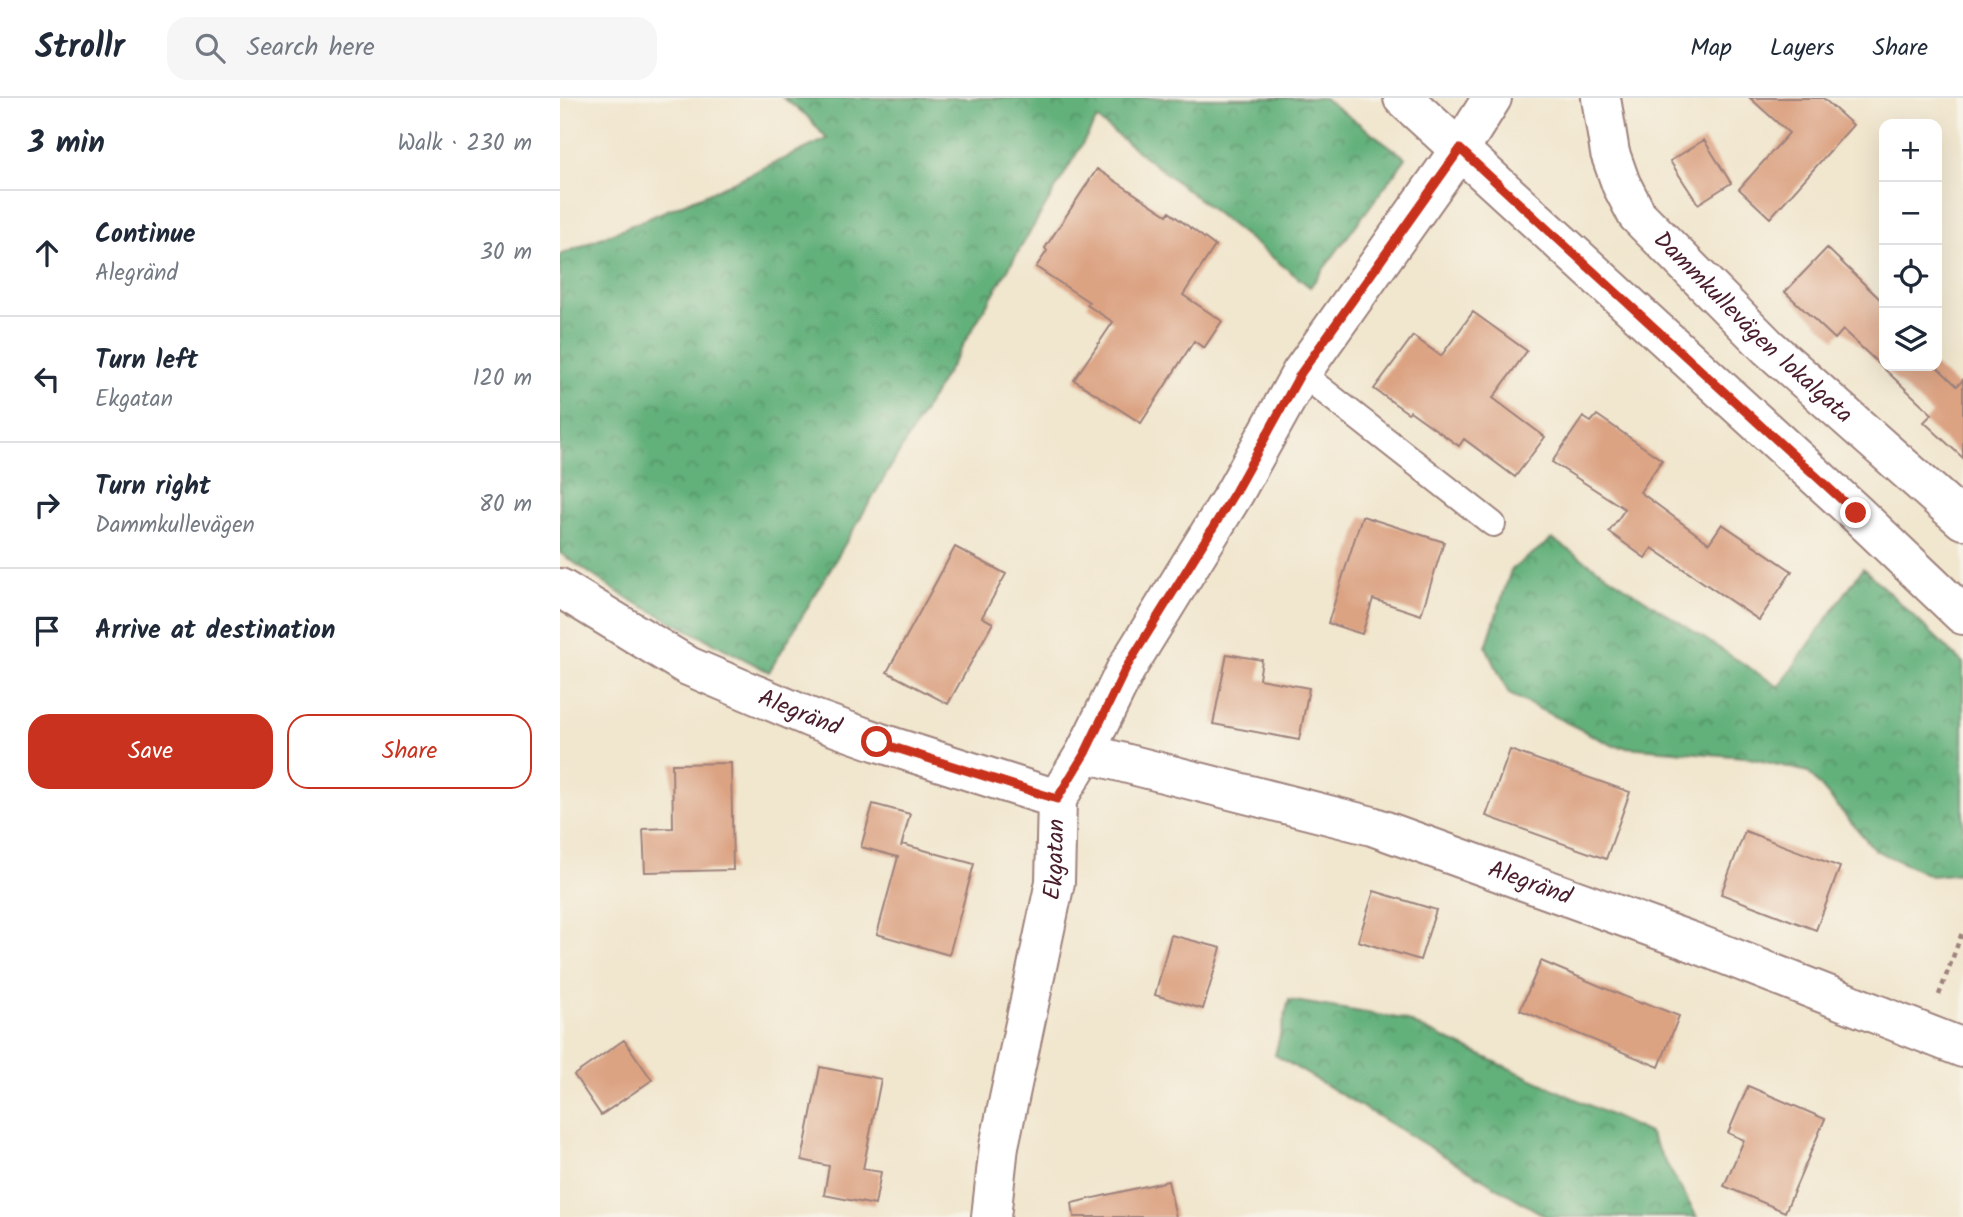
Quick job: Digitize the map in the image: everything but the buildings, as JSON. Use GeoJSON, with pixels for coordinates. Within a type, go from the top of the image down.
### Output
{"type":"FeatureCollection","features":[{"type":"Feature","properties":{"kind":"street"},"geometry":{"type":"LineString","coordinates":[[1403,98],[1856,513],[1963,615]]}},
{"type":"Feature","properties":{"kind":"street","name":"Ekgatan"},"geometry":{"type":"LineString","coordinates":[[991,1217],[999,1146],[1055,882],[1057,799],[1085,753],[1126,668],[1235,492],[1301,373],[1460,149],[1492,98]]}},
{"type":"Feature","properties":{"kind":"street","name":"Dammkullevägen lokalgata"},"geometry":{"type":"LineString","coordinates":[[1601,98],[1611,153],[1621,184],[1637,215],[1768,347],[1963,520]]}},
{"type":"Feature","properties":{"kind":"street","name":"Alegränd"},"geometry":{"type":"LineString","coordinates":[[560,588],[688,666],[811,718],[877,742],[1057,799]]}},
{"type":"Feature","properties":{"kind":"street","name":"Alegränd"},"geometry":{"type":"LineString","coordinates":[[1085,753],[1372,826],[1690,941],[1963,1048]]}},
{"type":"Feature","properties":{"kind":"lane"},"geometry":{"type":"LineString","coordinates":[[1301,373],[1493,524]]}},
{"type":"Feature","properties":{"kind":"path"},"geometry":{"type":"LineString","coordinates":[[1925,1033],[1963,930]]}},
{"type":"Feature","properties":{"kind":"green space"},"geometry":{"type":"Polygon","coordinates":[[[783,98],[1324,98],[1406,158],[1310,287],[1097,119],[769,672],[625,597],[560,553],[560,255],[711,192],[827,139],[807,116],[783,98]]]}},
{"type":"Feature","properties":{"kind":"green space"},"geometry":{"type":"Polygon","coordinates":[[[1552,539],[1779,687],[1863,568],[1963,663],[1963,873],[1931,876],[1875,850],[1808,772],[1745,757],[1614,746],[1509,694],[1486,647],[1511,570],[1552,539]]]}},
{"type":"Feature","properties":{"kind":"green space"},"geometry":{"type":"Polygon","coordinates":[[[1289,1000],[1403,1019],[1649,1133],[1697,1217],[1547,1217],[1275,1055],[1289,1000]]]}},
{"type":"Feature","properties":{"kind":"route"},"geometry":{"type":"LineString","coordinates":[[877,742],[1057,799],[1085,753],[1126,668],[1235,492],[1301,373],[1460,149],[1856,513]]}}]}
